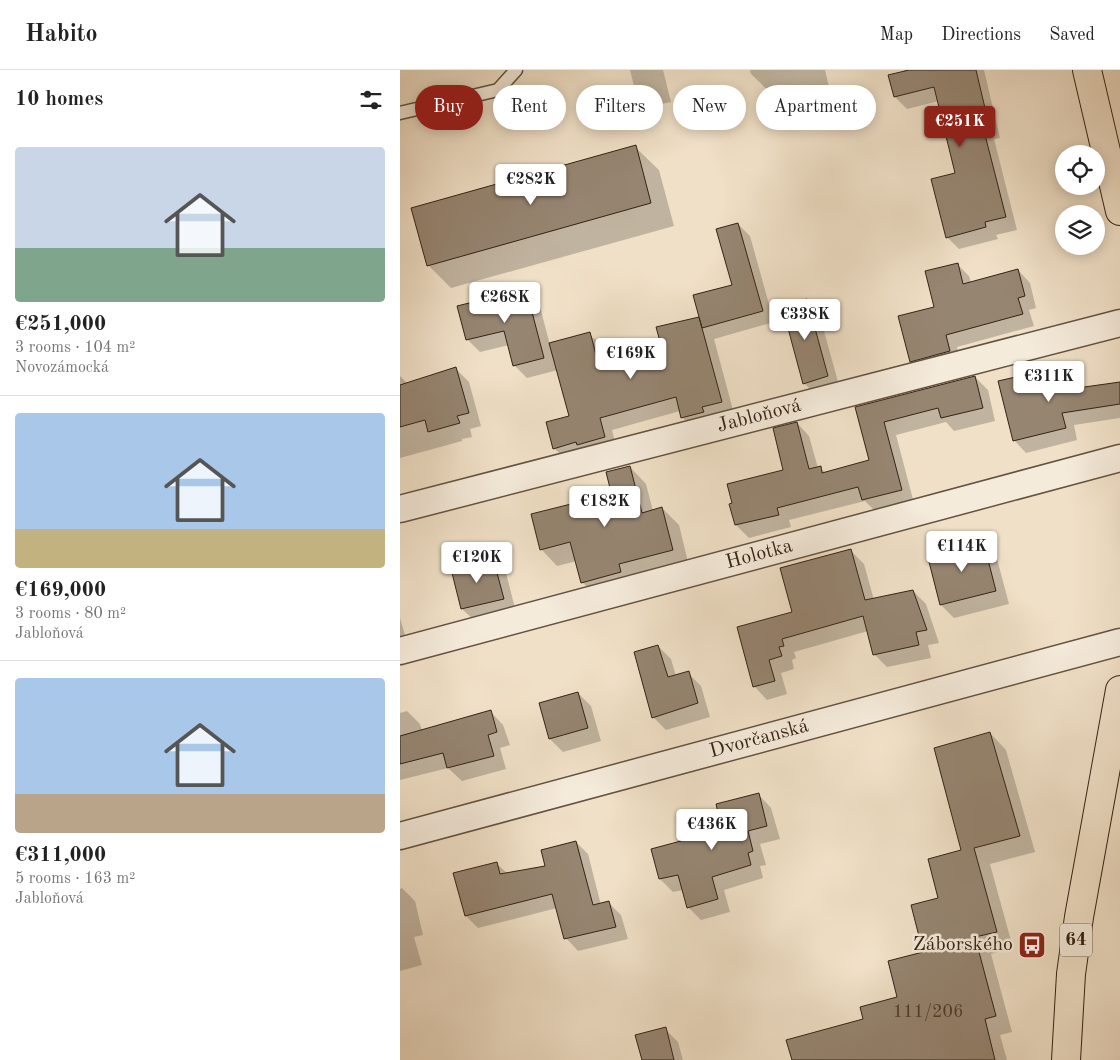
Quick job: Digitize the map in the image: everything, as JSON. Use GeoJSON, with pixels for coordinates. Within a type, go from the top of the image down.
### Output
{"type":"FeatureCollection","features":[{"type":"Feature","properties":{"kind":"main road"},"geometry":{"type":"LineString","coordinates":[[1086,70],[1120,211]]}},
{"type":"Feature","properties":{"kind":"main road","name":"64"},"geometry":{"type":"LineString","coordinates":[[1066,1060],[1072,965],[1079,917],[1120,690]]}},
{"type":"Feature","properties":{"kind":"street","name":"Jabloňová"},"geometry":{"type":"LineString","coordinates":[[400,509],[1120,323]]}},
{"type":"Feature","properties":{"kind":"street","name":"Holotka"},"geometry":{"type":"LineString","coordinates":[[400,651],[1120,458]]}},
{"type":"Feature","properties":{"kind":"street","name":"Dvorčanská"},"geometry":{"type":"LineString","coordinates":[[400,836],[1120,642]]}},
{"type":"Feature","properties":{"kind":"lane"},"geometry":{"type":"LineString","coordinates":[[400,113],[498,90],[516,70]]}},
{"type":"Feature","properties":{"kind":"building"},"geometry":{"type":"Polygon","coordinates":[[[909,70],[976,70],[989,125],[983,127],[1006,217],[985,222],[986,227],[946,238],[931,179],[955,173],[934,87],[894,97],[888,75],[909,70]]]}},
{"type":"Feature","properties":{"kind":"building"},"geometry":{"type":"Polygon","coordinates":[[[636,145],[651,203],[427,266],[411,208],[636,145]]]}},
{"type":"Feature","properties":{"kind":"building"},"geometry":{"type":"Polygon","coordinates":[[[738,223],[763,311],[702,328],[693,295],[732,285],[716,229],[738,223]]]}},
{"type":"Feature","properties":{"kind":"building"},"geometry":{"type":"Polygon","coordinates":[[[958,263],[963,284],[1018,269],[1025,296],[1018,298],[1023,314],[946,335],[950,351],[910,362],[898,316],[934,307],[925,271],[958,263]]]}},
{"type":"Feature","properties":{"kind":"building"},"geometry":{"type":"Polygon","coordinates":[[[526,289],[544,358],[513,366],[504,331],[466,340],[457,306],[526,289]]]}},
{"type":"Feature","properties":{"kind":"building"},"geometry":{"type":"Polygon","coordinates":[[[807,299],[828,376],[803,384],[782,306],[807,299]]]}},
{"type":"Feature","properties":{"kind":"building"},"geometry":{"type":"Polygon","coordinates":[[[699,317],[722,402],[702,407],[704,412],[681,418],[676,397],[600,418],[605,437],[577,445],[576,442],[553,449],[546,422],[569,416],[549,343],[590,332],[598,362],[661,345],[656,327],[699,317]]]}},
{"type":"Feature","properties":{"kind":"building"},"geometry":{"type":"Polygon","coordinates":[[[456,367],[469,413],[457,416],[460,423],[428,432],[425,420],[400,427],[400,385],[456,367]]]}},
{"type":"Feature","properties":{"kind":"building"},"geometry":{"type":"Polygon","coordinates":[[[1051,369],[1056,391],[1120,382],[1120,404],[1062,413],[1066,428],[1013,441],[998,381],[1051,369]]]}},
{"type":"Feature","properties":{"kind":"building"},"geometry":{"type":"Polygon","coordinates":[[[975,376],[983,408],[941,418],[938,408],[884,422],[902,490],[862,500],[858,487],[777,508],[779,515],[735,525],[729,504],[732,503],[727,484],[783,470],[773,428],[797,422],[809,469],[821,466],[822,473],[869,460],[855,407],[975,376]]]}},
{"type":"Feature","properties":{"kind":"building"},"geometry":{"type":"Polygon","coordinates":[[[630,466],[642,513],[662,507],[673,550],[619,564],[621,572],[581,583],[570,542],[540,550],[531,514],[579,502],[577,496],[610,488],[606,472],[630,466]]]}},
{"type":"Feature","properties":{"kind":"building"},"geometry":{"type":"Polygon","coordinates":[[[983,540],[996,591],[940,605],[927,554],[983,540]]]}},
{"type":"Feature","properties":{"kind":"building"},"geometry":{"type":"Polygon","coordinates":[[[851,549],[865,600],[913,590],[927,630],[916,632],[919,645],[873,655],[863,616],[782,639],[784,646],[779,647],[782,656],[769,660],[775,681],[753,687],[737,627],[792,612],[780,568],[851,549]]]}},
{"type":"Feature","properties":{"kind":"building"},"geometry":{"type":"Polygon","coordinates":[[[493,558],[504,599],[461,609],[451,569],[493,558]]]}},
{"type":"Feature","properties":{"kind":"building"},"geometry":{"type":"Polygon","coordinates":[[[658,645],[668,677],[689,671],[698,703],[652,718],[634,652],[658,645]]]}},
{"type":"Feature","properties":{"kind":"building"},"geometry":{"type":"Polygon","coordinates":[[[578,692],[588,728],[549,739],[539,703],[578,692]]]}},
{"type":"Feature","properties":{"kind":"building"},"geometry":{"type":"Polygon","coordinates":[[[491,710],[497,732],[488,735],[494,756],[447,768],[443,753],[400,764],[400,736],[491,710]]]}},
{"type":"Feature","properties":{"kind":"building"},"geometry":{"type":"Polygon","coordinates":[[[990,732],[1020,836],[974,848],[997,932],[975,937],[996,1016],[985,1019],[995,1060],[792,1060],[786,1040],[863,1019],[860,1007],[897,997],[888,961],[923,952],[911,905],[938,898],[928,859],[961,850],[934,748],[990,732]]]}},
{"type":"Feature","properties":{"kind":"building"},"geometry":{"type":"Polygon","coordinates":[[[759,793],[767,826],[748,831],[753,851],[748,853],[751,865],[712,877],[718,899],[687,908],[678,875],[659,879],[651,849],[722,830],[716,804],[759,793]]]}},
{"type":"Feature","properties":{"kind":"building"},"geometry":{"type":"Polygon","coordinates":[[[576,841],[593,905],[609,901],[616,927],[564,939],[552,894],[465,916],[453,873],[497,862],[500,874],[545,866],[541,850],[576,841]]]}},
{"type":"Feature","properties":{"kind":"building"},"geometry":{"type":"Polygon","coordinates":[[[666,1027],[674,1060],[642,1060],[635,1035],[666,1027]]]}},
{"type":"Feature","properties":{"kind":"place","name":"Záborského"},"geometry":{"type":"Point","coordinates":[1032,945]}}]}
